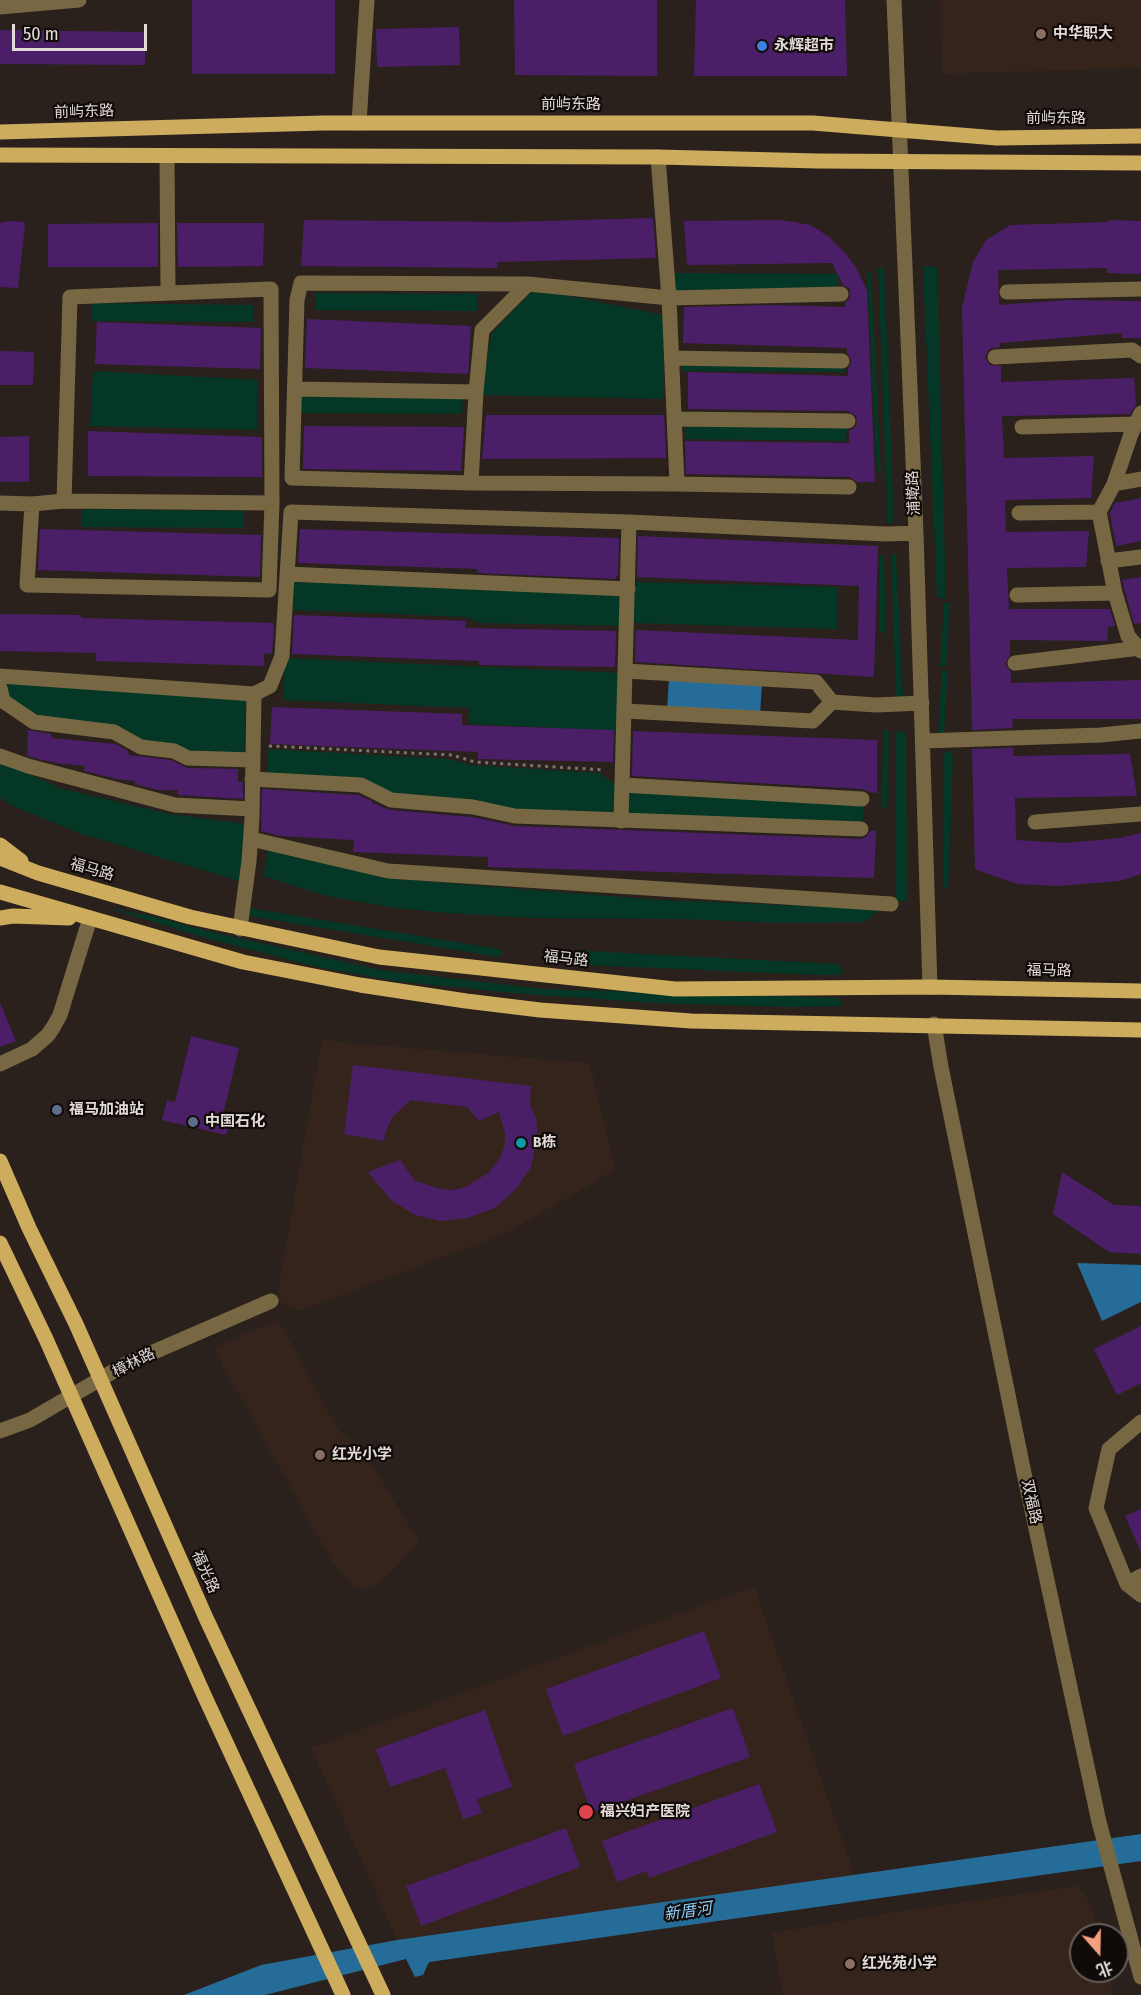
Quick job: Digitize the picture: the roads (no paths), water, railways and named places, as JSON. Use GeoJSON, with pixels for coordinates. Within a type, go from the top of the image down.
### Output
{"type":"FeatureCollection","features":[{"type":"Feature","properties":{"kind":"main road","name":"前屿东路"},"geometry":{"type":"LineString","coordinates":[[0,132],[359,123],[813,123],[997,138],[1141,136]]}},
{"type":"Feature","properties":{"kind":"main road"},"geometry":{"type":"LineString","coordinates":[[0,155],[658,157],[1000,164],[1141,163]]}},
{"type":"Feature","properties":{"kind":"main road"},"geometry":{"type":"LineString","coordinates":[[0,845],[38,873]]}},
{"type":"Feature","properties":{"kind":"main road","name":"福马路"},"geometry":{"type":"LineString","coordinates":[[0,858],[38,873],[179,914],[378,957],[675,989],[930,987],[1141,991]]}},
{"type":"Feature","properties":{"kind":"main road"},"geometry":{"type":"LineString","coordinates":[[0,891],[243,962],[360,985],[466,1001],[540,1010],[691,1021],[934,1024],[1141,1030]]}},
{"type":"Feature","properties":{"kind":"main road"},"geometry":{"type":"LineString","coordinates":[[0,918],[13,916],[90,918]]}},
{"type":"Feature","properties":{"kind":"main road","name":"福光路"},"geometry":{"type":"LineString","coordinates":[[0,1161],[28,1228],[101,1380],[206,1618],[381,1990]]}},
{"type":"Feature","properties":{"kind":"main road"},"geometry":{"type":"LineString","coordinates":[[0,1243],[341,1992]]}},
{"type":"Feature","properties":{"kind":"street"},"geometry":{"type":"LineString","coordinates":[[0,7],[79,0]]}},
{"type":"Feature","properties":{"kind":"street"},"geometry":{"type":"LineString","coordinates":[[359,123],[367,0]]}},
{"type":"Feature","properties":{"kind":"street","name":"浦墘路"},"geometry":{"type":"LineString","coordinates":[[894,0],[916,533],[930,987]]}},
{"type":"Feature","properties":{"kind":"street"},"geometry":{"type":"LineString","coordinates":[[167,156],[168,293]]}},
{"type":"Feature","properties":{"kind":"street"},"geometry":{"type":"LineString","coordinates":[[658,157],[669,298],[677,484]]}},
{"type":"Feature","properties":{"kind":"street"},"geometry":{"type":"LineString","coordinates":[[841,294],[669,298],[528,284],[301,283],[297,300],[292,478],[471,483],[849,487]]}},
{"type":"Feature","properties":{"kind":"street"},"geometry":{"type":"LineString","coordinates":[[471,483],[482,330],[528,284]]}},
{"type":"Feature","properties":{"kind":"street"},"geometry":{"type":"LineString","coordinates":[[32,504],[27,585],[269,590],[272,503],[271,289],[70,297],[64,501]]}},
{"type":"Feature","properties":{"kind":"street"},"geometry":{"type":"LineString","coordinates":[[1007,291],[1141,289]]}},
{"type":"Feature","properties":{"kind":"street"},"geometry":{"type":"LineString","coordinates":[[995,357],[1132,351],[1141,356]]}},
{"type":"Feature","properties":{"kind":"street"},"geometry":{"type":"LineString","coordinates":[[672,358],[842,361]]}},
{"type":"Feature","properties":{"kind":"street"},"geometry":{"type":"LineString","coordinates":[[295,389],[476,392]]}},
{"type":"Feature","properties":{"kind":"street"},"geometry":{"type":"LineString","coordinates":[[674,419],[848,421]]}},
{"type":"Feature","properties":{"kind":"street"},"geometry":{"type":"LineString","coordinates":[[1022,427],[1138,419],[1114,484],[1099,513],[1114,593],[1128,636],[1140,649]]}},
{"type":"Feature","properties":{"kind":"street"},"geometry":{"type":"LineString","coordinates":[[1114,484],[1141,479]]}},
{"type":"Feature","properties":{"kind":"street"},"geometry":{"type":"LineString","coordinates":[[0,503],[32,504],[64,501],[272,503]]}},
{"type":"Feature","properties":{"kind":"street"},"geometry":{"type":"LineString","coordinates":[[0,676],[254,694],[270,686],[282,656],[291,512],[629,522],[877,534],[916,533]]}},
{"type":"Feature","properties":{"kind":"street"},"geometry":{"type":"LineString","coordinates":[[1019,513],[1099,513]]}},
{"type":"Feature","properties":{"kind":"street"},"geometry":{"type":"LineString","coordinates":[[621,821],[629,522]]}},
{"type":"Feature","properties":{"kind":"street"},"geometry":{"type":"LineString","coordinates":[[1108,561],[1141,557]]}},
{"type":"Feature","properties":{"kind":"street"},"geometry":{"type":"LineString","coordinates":[[287,574],[628,589]]}},
{"type":"Feature","properties":{"kind":"street"},"geometry":{"type":"LineString","coordinates":[[1017,595],[1114,593]]}},
{"type":"Feature","properties":{"kind":"street"},"geometry":{"type":"LineString","coordinates":[[1015,663],[1140,649]]}},
{"type":"Feature","properties":{"kind":"street"},"geometry":{"type":"LineString","coordinates":[[625,670],[816,682],[832,702],[876,705],[922,703]]}},
{"type":"Feature","properties":{"kind":"street"},"geometry":{"type":"LineString","coordinates":[[0,688],[3,701],[34,722],[114,732],[141,747],[174,751],[188,758],[254,753]]}},
{"type":"Feature","properties":{"kind":"street"},"geometry":{"type":"LineString","coordinates":[[240,929],[251,839],[254,694]]}},
{"type":"Feature","properties":{"kind":"street"},"geometry":{"type":"LineString","coordinates":[[625,711],[813,721],[832,702]]}},
{"type":"Feature","properties":{"kind":"street"},"geometry":{"type":"LineString","coordinates":[[923,741],[1101,735],[1141,731]]}},
{"type":"Feature","properties":{"kind":"street"},"geometry":{"type":"LineString","coordinates":[[0,756],[28,766],[175,805],[252,809]]}},
{"type":"Feature","properties":{"kind":"street"},"geometry":{"type":"LineString","coordinates":[[252,779],[361,785],[391,801],[473,807],[515,816],[861,829]]}},
{"type":"Feature","properties":{"kind":"street"},"geometry":{"type":"LineString","coordinates":[[622,785],[862,799]]}},
{"type":"Feature","properties":{"kind":"street"},"geometry":{"type":"LineString","coordinates":[[1035,822],[1141,814]]}},
{"type":"Feature","properties":{"kind":"street"},"geometry":{"type":"LineString","coordinates":[[251,839],[388,871],[891,904]]}},
{"type":"Feature","properties":{"kind":"street"},"geometry":{"type":"LineString","coordinates":[[0,1064],[32,1049],[54,1026],[67,994],[90,918]]}},
{"type":"Feature","properties":{"kind":"street","name":"双福路"},"geometry":{"type":"LineString","coordinates":[[934,1024],[1024,1473],[1099,1822],[1141,1977]]}},
{"type":"Feature","properties":{"kind":"street","name":"樟林路"},"geometry":{"type":"LineString","coordinates":[[0,1431],[30,1420],[126,1364],[271,1301]]}},
{"type":"Feature","properties":{"kind":"street"},"geometry":{"type":"LineString","coordinates":[[1141,1422],[1109,1449],[1096,1508],[1127,1584],[1141,1595]]}},
{"type":"Feature","properties":{"kind":"street"},"geometry":{"type":"LineString","coordinates":[[1127,1584],[1141,1576]]}},
{"type":"Feature","properties":{"kind":"water"},"geometry":{"type":"Polygon","coordinates":[[[669,678],[762,684],[760,715],[667,710],[669,678]]]}},
{"type":"Feature","properties":{"kind":"water"},"geometry":{"type":"Polygon","coordinates":[[[1077,1263],[1141,1265],[1141,1302],[1102,1321],[1077,1263]]]}},
{"type":"Feature","properties":{"kind":"water","name":"新厝河"},"geometry":{"type":"Polygon","coordinates":[[[1141,1834],[1141,1861],[429,1962],[423,1975],[415,1977],[406,1959],[265,1995],[184,1995],[261,1965],[397,1940],[1141,1834]]]}},
{"type":"Feature","properties":{"kind":"place","name":"中华职大"},"geometry":{"type":"Point","coordinates":[1041,34]}},
{"type":"Feature","properties":{"kind":"place","name":"永辉超市"},"geometry":{"type":"Point","coordinates":[762,46]}},
{"type":"Feature","properties":{"kind":"place","name":"福马加油站"},"geometry":{"type":"Point","coordinates":[57,1110]}},
{"type":"Feature","properties":{"kind":"place","name":"中国石化"},"geometry":{"type":"Point","coordinates":[193,1122]}},
{"type":"Feature","properties":{"kind":"place","name":"B栋"},"geometry":{"type":"Point","coordinates":[521,1143]}},
{"type":"Feature","properties":{"kind":"place","name":"红光小学"},"geometry":{"type":"Point","coordinates":[320,1455]}},
{"type":"Feature","properties":{"kind":"place","name":"福兴妇产医院"},"geometry":{"type":"Point","coordinates":[586,1812]}},
{"type":"Feature","properties":{"kind":"place","name":"红光苑小学"},"geometry":{"type":"Point","coordinates":[850,1964]}}]}
